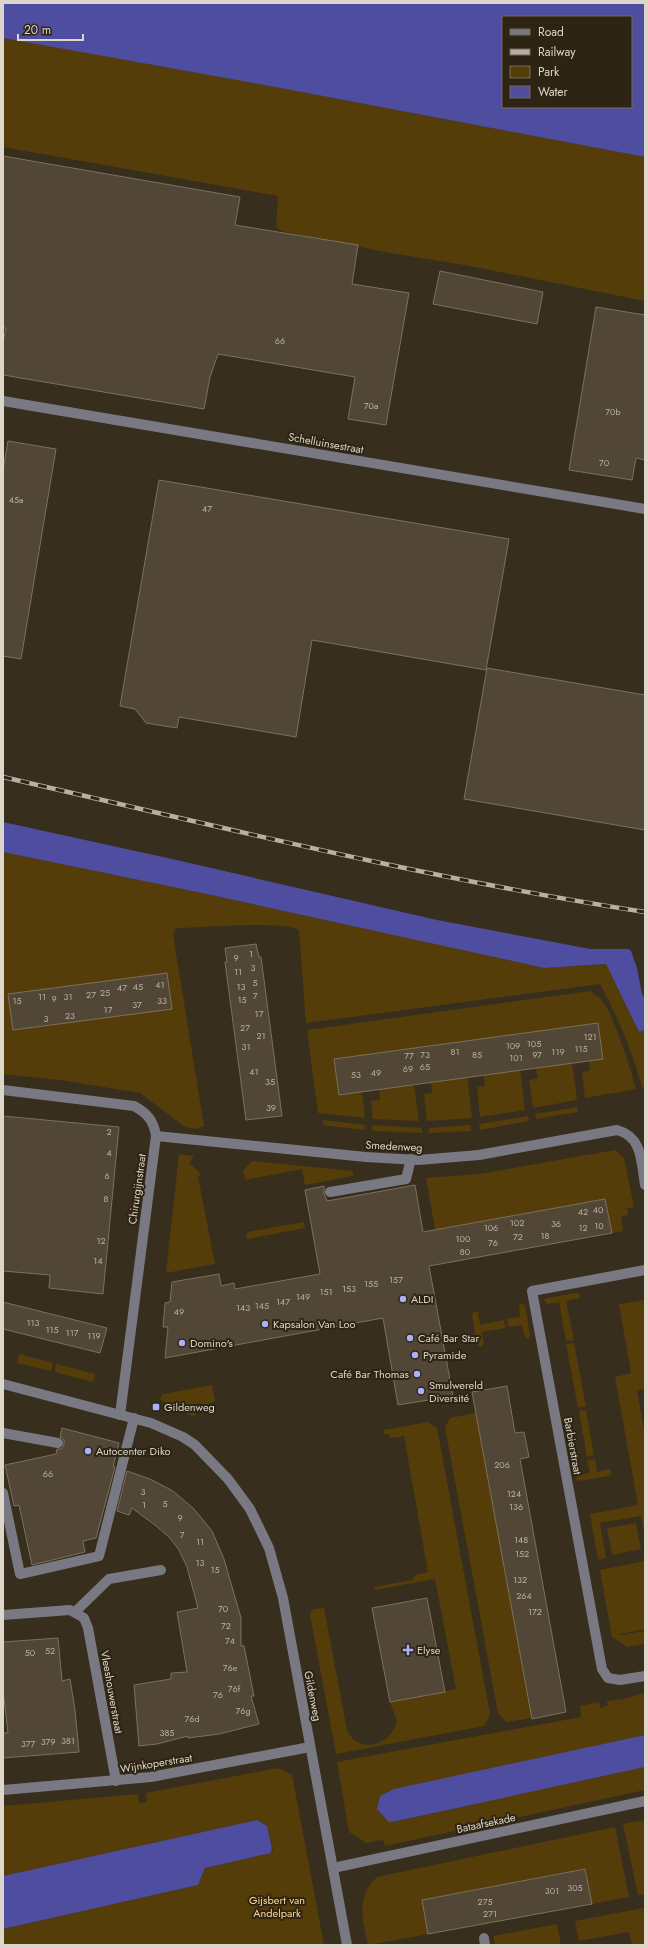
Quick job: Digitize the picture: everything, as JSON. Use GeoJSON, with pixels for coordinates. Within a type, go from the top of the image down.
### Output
{"type":"FeatureCollection","features":[{"type":"Feature","properties":{"kind":"street","name":"Schelluinsestraat"},"geometry":{"type":"LineString","coordinates":[[3,401],[645,509]]}},
{"type":"Feature","properties":{"kind":"street","name":"Chirurgijnstraat"},"geometry":{"type":"LineString","coordinates":[[3,1090],[134,1106],[148,1116],[153,1124],[156,1136],[120,1415]]}},
{"type":"Feature","properties":{"kind":"street","name":"Smedenweg"},"geometry":{"type":"LineString","coordinates":[[156,1136],[366,1157],[411,1159],[454,1158],[479,1155],[612,1131],[629,1134],[637,1145],[645,1185]]}},
{"type":"Feature","properties":{"kind":"street"},"geometry":{"type":"LineString","coordinates":[[330,1192],[406,1179],[411,1159]]}},
{"type":"Feature","properties":{"kind":"street","name":"Barbierstraat"},"geometry":{"type":"LineString","coordinates":[[645,1270],[532,1292],[602,1669],[608,1678],[614,1680],[645,1676]]}},
{"type":"Feature","properties":{"kind":"street","name":"Gildenweg"},"geometry":{"type":"LineString","coordinates":[[3,1384],[134,1418],[169,1431],[195,1445],[224,1474],[250,1509],[269,1548],[275,1569],[347,1945]]}},
{"type":"Feature","properties":{"kind":"street"},"geometry":{"type":"LineString","coordinates":[[3,1493],[20,1574],[99,1556],[134,1418]]}},
{"type":"Feature","properties":{"kind":"street"},"geometry":{"type":"LineString","coordinates":[[3,1433],[58,1443]]}},
{"type":"Feature","properties":{"kind":"street"},"geometry":{"type":"LineString","coordinates":[[3,1615],[70,1610],[75,1612],[109,1578],[161,1570]]}},
{"type":"Feature","properties":{"kind":"street","name":"Vleeshouwerstraat"},"geometry":{"type":"LineString","coordinates":[[75,1612],[84,1618],[88,1628],[116,1782]]}},
{"type":"Feature","properties":{"kind":"street","name":"Wijnkoperstraat"},"geometry":{"type":"LineString","coordinates":[[3,1790],[151,1778],[310,1747]]}},
{"type":"Feature","properties":{"kind":"street","name":"Bataafsekade"},"geometry":{"type":"LineString","coordinates":[[333,1868],[645,1801]]}},
{"type":"Feature","properties":{"kind":"green space"},"geometry":{"type":"Polygon","coordinates":[[[3,38],[286,89],[645,157],[645,301],[470,266],[385,252],[281,231],[276,227],[278,196],[3,147],[3,38]]]}},
{"type":"Feature","properties":{"kind":"green space"},"geometry":{"type":"Polygon","coordinates":[[[3,852],[202,893],[544,968],[606,964],[639,1032],[645,1030],[645,1087],[642,1087],[624,1034],[600,984],[306,1023],[299,930],[275,925],[176,928],[173,935],[204,1126],[197,1129],[185,1127],[140,1093],[67,1081],[3,1074],[3,852]]]}},
{"type":"Feature","properties":{"kind":"green space"},"geometry":{"type":"Polygon","coordinates":[[[590,991],[600,998],[616,1027],[636,1089],[585,1098],[582,1072],[590,1071],[589,1061],[602,1059],[598,1023],[334,1059],[362,1092],[365,1118],[318,1113],[307,1030],[590,991]]]}},
{"type":"Feature","properties":{"kind":"green space"},"geometry":{"type":"Polygon","coordinates":[[[572,1063],[577,1100],[533,1108],[529,1080],[538,1078],[536,1068],[572,1063]]]}},
{"type":"Feature","properties":{"kind":"green space"},"geometry":{"type":"Polygon","coordinates":[[[520,1070],[525,1110],[480,1117],[477,1087],[485,1086],[484,1075],[520,1070]]]}},
{"type":"Feature","properties":{"kind":"green space"},"geometry":{"type":"Polygon","coordinates":[[[467,1077],[472,1118],[427,1121],[424,1094],[432,1093],[431,1082],[467,1077]]]}},
{"type":"Feature","properties":{"kind":"green space"},"geometry":{"type":"Polygon","coordinates":[[[414,1085],[419,1121],[373,1119],[371,1101],[380,1100],[379,1089],[414,1085]]]}},
{"type":"Feature","properties":{"kind":"green space"},"geometry":{"type":"Polygon","coordinates":[[[577,1107],[578,1112],[536,1119],[535,1114],[577,1107]]]}},
{"type":"Feature","properties":{"kind":"green space"},"geometry":{"type":"Polygon","coordinates":[[[528,1116],[529,1121],[480,1130],[479,1124],[528,1116]]]}},
{"type":"Feature","properties":{"kind":"green space"},"geometry":{"type":"Polygon","coordinates":[[[323,1120],[365,1125],[364,1130],[323,1125],[323,1120]]]}},
{"type":"Feature","properties":{"kind":"green space"},"geometry":{"type":"Polygon","coordinates":[[[372,1125],[422,1128],[422,1133],[372,1131],[372,1125]]]}},
{"type":"Feature","properties":{"kind":"green space"},"geometry":{"type":"Polygon","coordinates":[[[471,1125],[471,1131],[429,1133],[429,1128],[471,1125]]]}},
{"type":"Feature","properties":{"kind":"green space"},"geometry":{"type":"Polygon","coordinates":[[[615,1150],[624,1158],[634,1207],[627,1208],[628,1215],[621,1216],[623,1231],[612,1233],[605,1199],[443,1228],[436,1235],[426,1178],[479,1174],[615,1150]]]}},
{"type":"Feature","properties":{"kind":"green space"},"geometry":{"type":"Polygon","coordinates":[[[179,1154],[194,1156],[189,1163],[201,1174],[198,1177],[215,1264],[166,1273],[179,1154]]]}},
{"type":"Feature","properties":{"kind":"green space"},"geometry":{"type":"Polygon","coordinates":[[[252,1161],[353,1171],[353,1176],[305,1185],[302,1169],[245,1180],[243,1171],[252,1161]]]}},
{"type":"Feature","properties":{"kind":"green space"},"geometry":{"type":"Polygon","coordinates":[[[304,1222],[305,1228],[248,1239],[246,1238],[247,1232],[304,1222]]]}},
{"type":"Feature","properties":{"kind":"green space"},"geometry":{"type":"Polygon","coordinates":[[[577,1293],[580,1295],[579,1298],[566,1301],[574,1340],[566,1341],[559,1302],[547,1304],[544,1300],[547,1298],[577,1293]]]}},
{"type":"Feature","properties":{"kind":"green space"},"geometry":{"type":"Polygon","coordinates":[[[645,1300],[645,1389],[637,1391],[645,1435],[645,1538],[641,1516],[600,1523],[606,1558],[598,1560],[590,1514],[638,1505],[615,1377],[631,1373],[619,1304],[645,1300]]]}},
{"type":"Feature","properties":{"kind":"green space"},"geometry":{"type":"Polygon","coordinates":[[[520,1303],[525,1305],[530,1335],[528,1339],[524,1336],[522,1325],[509,1327],[507,1319],[520,1317],[520,1303]]]}},
{"type":"Feature","properties":{"kind":"green space"},"geometry":{"type":"Polygon","coordinates":[[[474,1311],[478,1312],[480,1325],[504,1320],[505,1328],[482,1332],[484,1344],[481,1347],[477,1344],[472,1315],[474,1311]]]}},
{"type":"Feature","properties":{"kind":"green space"},"geometry":{"type":"Polygon","coordinates":[[[574,1343],[586,1406],[578,1408],[566,1344],[574,1343]]]}},
{"type":"Feature","properties":{"kind":"green space"},"geometry":{"type":"Polygon","coordinates":[[[19,1354],[53,1363],[51,1371],[17,1363],[19,1354]]]}},
{"type":"Feature","properties":{"kind":"green space"},"geometry":{"type":"Polygon","coordinates":[[[56,1364],[95,1374],[93,1382],[55,1372],[56,1364]]]}},
{"type":"Feature","properties":{"kind":"green space"},"geometry":{"type":"Polygon","coordinates":[[[212,1385],[215,1401],[206,1405],[193,1417],[160,1399],[163,1394],[212,1385]]]}},
{"type":"Feature","properties":{"kind":"green space"},"geometry":{"type":"Polygon","coordinates":[[[586,1410],[594,1455],[587,1457],[579,1411],[586,1410]]]}},
{"type":"Feature","properties":{"kind":"green space"},"geometry":{"type":"Polygon","coordinates":[[[476,1413],[532,1718],[506,1722],[498,1713],[445,1427],[450,1418],[476,1413]]]}},
{"type":"Feature","properties":{"kind":"green space"},"geometry":{"type":"Polygon","coordinates":[[[428,1422],[437,1428],[490,1714],[484,1726],[336,1754],[310,1614],[313,1609],[324,1608],[347,1730],[352,1738],[359,1743],[366,1745],[374,1744],[381,1741],[394,1730],[397,1721],[390,1702],[456,1689],[435,1579],[375,1590],[374,1587],[412,1580],[415,1575],[428,1572],[404,1436],[390,1438],[388,1434],[384,1434],[383,1430],[428,1422]]]}},
{"type":"Feature","properties":{"kind":"green space"},"geometry":{"type":"Polygon","coordinates":[[[595,1459],[597,1472],[609,1469],[612,1474],[609,1476],[578,1481],[576,1479],[577,1476],[590,1473],[587,1460],[595,1459]]]}},
{"type":"Feature","properties":{"kind":"green space"},"geometry":{"type":"Polygon","coordinates":[[[636,1523],[641,1549],[612,1555],[607,1528],[636,1523]]]}},
{"type":"Feature","properties":{"kind":"green space"},"geometry":{"type":"Polygon","coordinates":[[[645,1561],[645,1629],[620,1634],[645,1631],[645,1644],[627,1647],[612,1637],[600,1570],[645,1561]]]}},
{"type":"Feature","properties":{"kind":"green space"},"geometry":{"type":"Polygon","coordinates":[[[645,1693],[645,1735],[387,1792],[397,1821],[645,1767],[645,1790],[385,1846],[383,1840],[366,1843],[349,1832],[337,1762],[581,1717],[580,1706],[599,1702],[600,1708],[608,1706],[607,1701],[622,1699],[623,1705],[623,1699],[645,1693]]]}},
{"type":"Feature","properties":{"kind":"green space","name":"Gijsbert van Andelpark"},"geometry":{"type":"Polygon","coordinates":[[[278,1768],[292,1775],[324,1945],[3,1945],[3,1929],[198,1885],[205,1868],[260,1856],[273,1851],[267,1826],[257,1820],[3,1876],[3,1806],[138,1794],[139,1803],[147,1802],[146,1793],[278,1768]]]}},
{"type":"Feature","properties":{"kind":"green space"},"geometry":{"type":"Polygon","coordinates":[[[645,1820],[645,1894],[638,1895],[623,1824],[645,1820]]]}},
{"type":"Feature","properties":{"kind":"green space"},"geometry":{"type":"Polygon","coordinates":[[[615,1827],[629,1897],[592,1904],[585,1869],[422,1900],[429,1934],[368,1945],[362,1910],[363,1901],[370,1885],[377,1877],[615,1827]]]}},
{"type":"Feature","properties":{"kind":"green space"},"geometry":{"type":"Polygon","coordinates":[[[644,1908],[645,1945],[632,1945],[629,1932],[579,1941],[575,1921],[644,1908]]]}},
{"type":"Feature","properties":{"kind":"green space"},"geometry":{"type":"Polygon","coordinates":[[[557,1924],[561,1945],[495,1945],[493,1936],[557,1924]]]}},
{"type":"Feature","properties":{"kind":"water"},"geometry":{"type":"Polygon","coordinates":[[[3,3],[645,3],[645,157],[286,89],[3,38],[3,3]]]}},
{"type":"Feature","properties":{"kind":"water"},"geometry":{"type":"Polygon","coordinates":[[[3,822],[437,920],[590,949],[628,949],[631,951],[637,968],[642,994],[645,999],[645,1030],[639,1032],[606,964],[544,968],[202,893],[3,852],[3,822]]]}},
{"type":"Feature","properties":{"kind":"water"},"geometry":{"type":"Polygon","coordinates":[[[645,1735],[645,1767],[397,1821],[389,1822],[377,1809],[380,1796],[394,1789],[645,1735]]]}},
{"type":"Feature","properties":{"kind":"water"},"geometry":{"type":"Polygon","coordinates":[[[257,1820],[267,1826],[272,1848],[271,1853],[205,1868],[198,1885],[3,1929],[3,1876],[257,1820]]]}},
{"type":"Feature","properties":{"kind":"building"},"geometry":{"type":"Polygon","coordinates":[[[3,156],[240,197],[235,225],[358,245],[352,284],[409,293],[386,425],[348,419],[355,377],[218,354],[210,377],[204,409],[3,375],[3,343],[6,328],[3,328],[3,156]]]}},
{"type":"Feature","properties":{"kind":"building"},"geometry":{"type":"Polygon","coordinates":[[[440,271],[543,292],[537,324],[433,304],[440,271]]]}},
{"type":"Feature","properties":{"kind":"building"},"geometry":{"type":"Polygon","coordinates":[[[596,307],[645,315],[645,460],[636,458],[632,480],[569,470],[596,307]]]}},
{"type":"Feature","properties":{"kind":"building"},"geometry":{"type":"Polygon","coordinates":[[[8,441],[56,449],[21,659],[3,656],[3,470],[8,441]]]}},
{"type":"Feature","properties":{"kind":"building"},"geometry":{"type":"Polygon","coordinates":[[[159,480],[509,539],[486,670],[312,640],[296,737],[179,717],[177,728],[146,723],[135,709],[120,706],[159,480]]]}},
{"type":"Feature","properties":{"kind":"building"},"geometry":{"type":"Polygon","coordinates":[[[487,668],[645,695],[645,830],[464,799],[487,668]]]}},
{"type":"Feature","properties":{"kind":"building"},"geometry":{"type":"Polygon","coordinates":[[[256,944],[259,957],[261,957],[282,1116],[246,1120],[225,962],[227,962],[225,948],[256,944]]]}},
{"type":"Feature","properties":{"kind":"building"},"geometry":{"type":"Polygon","coordinates":[[[167,973],[172,1009],[13,1030],[8,994],[167,973]]]}},
{"type":"Feature","properties":{"kind":"building"},"geometry":{"type":"Polygon","coordinates":[[[598,1023],[603,1059],[339,1095],[334,1059],[598,1023]]]}},
{"type":"Feature","properties":{"kind":"building"},"geometry":{"type":"Polygon","coordinates":[[[3,1116],[119,1127],[103,1294],[49,1288],[50,1275],[3,1271],[3,1116]]]}},
{"type":"Feature","properties":{"kind":"building"},"geometry":{"type":"Polygon","coordinates":[[[415,1185],[423,1232],[605,1199],[612,1233],[429,1266],[453,1396],[398,1405],[383,1318],[165,1358],[168,1327],[163,1327],[165,1303],[170,1302],[172,1282],[219,1274],[221,1286],[234,1283],[235,1289],[320,1274],[305,1190],[324,1186],[324,1193],[327,1201],[415,1185]]]}},
{"type":"Feature","properties":{"kind":"building"},"geometry":{"type":"Polygon","coordinates":[[[3,1302],[107,1328],[100,1353],[3,1329],[3,1302]]]}},
{"type":"Feature","properties":{"kind":"building"},"geometry":{"type":"Polygon","coordinates":[[[507,1386],[515,1433],[524,1432],[529,1457],[520,1459],[566,1712],[532,1719],[472,1392],[507,1386]]]}},
{"type":"Feature","properties":{"kind":"building"},"geometry":{"type":"Polygon","coordinates":[[[62,1428],[119,1443],[113,1467],[115,1467],[96,1538],[83,1541],[85,1552],[32,1565],[19,1505],[14,1506],[5,1465],[56,1454],[57,1449],[61,1449],[64,1445],[64,1440],[60,1437],[62,1428]]]}},
{"type":"Feature","properties":{"kind":"building"},"geometry":{"type":"Polygon","coordinates":[[[127,1471],[150,1479],[173,1491],[194,1509],[212,1531],[224,1559],[241,1618],[241,1646],[244,1646],[254,1696],[251,1696],[259,1724],[219,1734],[188,1738],[188,1736],[157,1744],[139,1746],[134,1685],[171,1679],[171,1673],[187,1672],[177,1612],[198,1608],[187,1567],[179,1550],[170,1538],[132,1508],[129,1515],[117,1511],[127,1471]]]}},
{"type":"Feature","properties":{"kind":"building","name":"Elyse"},"geometry":{"type":"Polygon","coordinates":[[[427,1598],[445,1692],[390,1702],[372,1608],[427,1598]]]}},
{"type":"Feature","properties":{"kind":"building"},"geometry":{"type":"Polygon","coordinates":[[[58,1638],[62,1681],[70,1679],[79,1752],[3,1758],[3,1733],[8,1733],[3,1698],[3,1642],[58,1638]]]}},
{"type":"Feature","properties":{"kind":"building"},"geometry":{"type":"Polygon","coordinates":[[[585,1869],[592,1904],[428,1934],[422,1900],[585,1869]]]}},
{"type":"Feature","properties":{"kind":"railway"},"geometry":{"type":"LineString","coordinates":[[3,777],[243,833],[403,868],[564,899],[645,912]]}},
{"type":"Feature","properties":{"kind":"place","name":"ALDI"},"geometry":{"type":"Point","coordinates":[403,1299]}},
{"type":"Feature","properties":{"kind":"place","name":"Kapsalon Van Loo"},"geometry":{"type":"Point","coordinates":[265,1324]}},
{"type":"Feature","properties":{"kind":"place","name":"Café Bar Star"},"geometry":{"type":"Point","coordinates":[410,1338]}},
{"type":"Feature","properties":{"kind":"place","name":"Domino's"},"geometry":{"type":"Point","coordinates":[182,1343]}},
{"type":"Feature","properties":{"kind":"place","name":"Pyramide"},"geometry":{"type":"Point","coordinates":[415,1355]}},
{"type":"Feature","properties":{"kind":"place","name":"Café Bar Thomas"},"geometry":{"type":"Point","coordinates":[417,1374]}},
{"type":"Feature","properties":{"kind":"place","name":"Smulwereld Diversité"},"geometry":{"type":"Point","coordinates":[421,1391]}},
{"type":"Feature","properties":{"kind":"place","name":"Gildenweg"},"geometry":{"type":"Point","coordinates":[156,1407]}},
{"type":"Feature","properties":{"kind":"place","name":"Autocenter Diko"},"geometry":{"type":"Point","coordinates":[88,1451]}},
{"type":"Feature","properties":{"kind":"place","name":"Elyse"},"geometry":{"type":"Point","coordinates":[408,1650]}}]}
